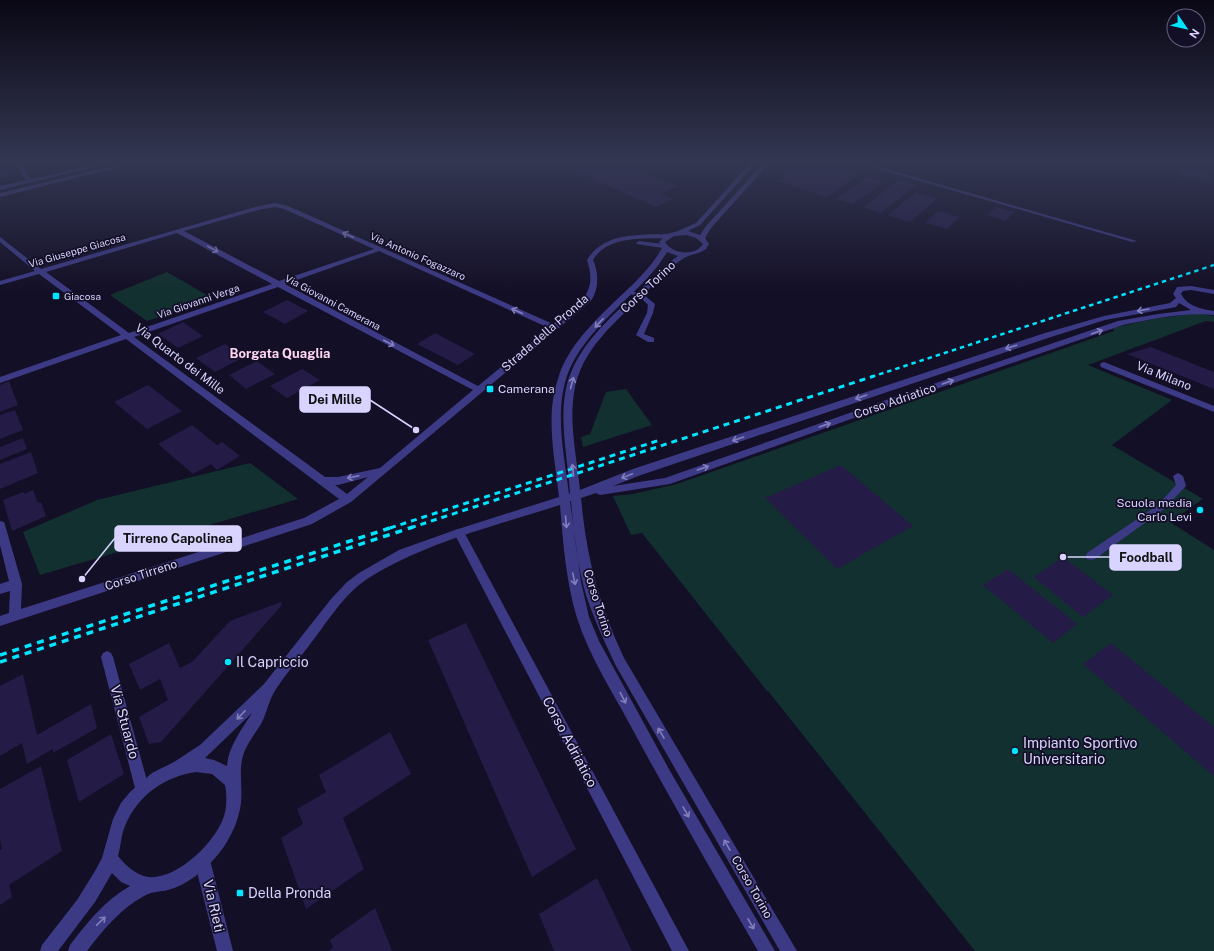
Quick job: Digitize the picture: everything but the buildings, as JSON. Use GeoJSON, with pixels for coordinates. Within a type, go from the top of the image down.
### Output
{"type":"FeatureCollection","features":[{"type":"Feature","properties":{"kind":"street"},"geometry":{"type":"LineString","coordinates":[[668,236],[680,233],[698,224],[716,204]]}},
{"type":"Feature","properties":{"kind":"street","name":"Corso Torino"},"geometry":{"type":"LineString","coordinates":[[664,247],[674,253],[686,254],[694,253],[704,248],[706,244],[701,238],[708,227],[729,204]]}},
{"type":"Feature","properties":{"kind":"street"},"geometry":{"type":"LineString","coordinates":[[1006,204],[1134,241]]}},
{"type":"Feature","properties":{"kind":"street","name":"Via Giuseppe Giacosa"},"geometry":{"type":"LineString","coordinates":[[0,283],[257,208],[275,205]]}},
{"type":"Feature","properties":{"kind":"street","name":"Via Antonio Fogazzaro"},"geometry":{"type":"LineString","coordinates":[[275,205],[286,207],[553,327]]}},
{"type":"Feature","properties":{"kind":"street","name":"Via Giovanni Camerana"},"geometry":{"type":"LineString","coordinates":[[178,231],[479,390]]}},
{"type":"Feature","properties":{"kind":"street"},"geometry":{"type":"LineString","coordinates":[[680,233],[694,235],[701,238]]}},
{"type":"Feature","properties":{"kind":"street","name":"Corso Torino"},"geometry":{"type":"LineString","coordinates":[[668,236],[662,242],[664,247],[657,263],[584,340],[566,367],[558,391],[558,427],[574,538],[604,626],[620,662],[789,951]]}},
{"type":"Feature","properties":{"kind":"street","name":"Strada della Pronda"},"geometry":{"type":"LineString","coordinates":[[346,499],[383,470],[588,299],[592,293],[594,285],[590,260],[592,254],[597,249],[608,243],[626,239],[668,236]]}},
{"type":"Feature","properties":{"kind":"street","name":"Via Quarto dei Mille"},"geometry":{"type":"LineString","coordinates":[[0,239],[40,271],[346,499]]}},
{"type":"Feature","properties":{"kind":"street"},"geometry":{"type":"LineString","coordinates":[[592,265],[601,254],[616,247],[635,244],[664,247]]}},
{"type":"Feature","properties":{"kind":"street","name":"Via Giovanni Verga"},"geometry":{"type":"LineString","coordinates":[[0,380],[380,249]]}},
{"type":"Feature","properties":{"kind":"street","name":"Corso Torino"},"geometry":{"type":"LineString","coordinates":[[686,254],[667,267],[605,329],[582,360],[570,389],[569,422],[574,538],[573,578],[584,620],[599,654],[653,755],[767,951]]}},
{"type":"Feature","properties":{"kind":"street","name":"Corso Adriatico"},"geometry":{"type":"LineString","coordinates":[[1214,288],[1180,289],[1177,294],[1179,299],[1189,306],[1214,313]]}},
{"type":"Feature","properties":{"kind":"street","name":"Corso Adriatico"},"geometry":{"type":"LineString","coordinates":[[1204,289],[1214,292]]}},
{"type":"Feature","properties":{"kind":"street","name":"Corso Adriatico"},"geometry":{"type":"LineString","coordinates":[[270,688],[334,603],[351,585],[363,576],[404,553],[459,533],[587,492],[637,472],[887,388],[1104,318],[1168,306],[1179,299]]}},
{"type":"Feature","properties":{"kind":"street","name":"Corso Adriatico"},"geometry":{"type":"LineString","coordinates":[[587,492],[666,481],[898,399],[1121,323],[1158,316],[1203,311]]}},
{"type":"Feature","properties":{"kind":"street","name":"Via Milano"},"geometry":{"type":"LineString","coordinates":[[1104,365],[1214,409]]}},
{"type":"Feature","properties":{"kind":"street"},"geometry":{"type":"LineString","coordinates":[[887,388],[898,399]]}},
{"type":"Feature","properties":{"kind":"street"},"geometry":{"type":"LineString","coordinates":[[323,481],[338,481],[383,470]]}},
{"type":"Feature","properties":{"kind":"street","name":"Corso Tirreno"},"geometry":{"type":"LineString","coordinates":[[0,621],[308,520],[346,499]]}},
{"type":"Feature","properties":{"kind":"street"},"geometry":{"type":"LineString","coordinates":[[0,526],[16,584],[15,616]]}},
{"type":"Feature","properties":{"kind":"street","name":"Corso Adriatico"},"geometry":{"type":"LineString","coordinates":[[459,533],[681,951]]}},
{"type":"Feature","properties":{"kind":"street"},"geometry":{"type":"LineString","coordinates":[[0,589],[16,584]]}},
{"type":"Feature","properties":{"kind":"street","name":"Via Stuardo"},"geometry":{"type":"LineString","coordinates":[[107,657],[142,788]]}},
{"type":"Feature","properties":{"kind":"street"},"geometry":{"type":"LineString","coordinates":[[48,951],[83,905],[100,878],[110,858],[115,834],[120,820],[142,788],[163,774],[178,768],[205,750],[270,688]]}},
{"type":"Feature","properties":{"kind":"street"},"geometry":{"type":"LineString","coordinates":[[76,951],[97,925],[126,898],[150,885],[171,881],[186,873],[202,860],[220,840],[229,823],[234,804],[234,761],[241,743],[256,718],[270,688]]}},
{"type":"Feature","properties":{"kind":"street"},"geometry":{"type":"LineString","coordinates":[[178,768],[203,764],[212,766],[227,775],[233,786]]}},
{"type":"Feature","properties":{"kind":"street"},"geometry":{"type":"LineString","coordinates":[[110,858],[117,868],[134,882],[150,885]]}},
{"type":"Feature","properties":{"kind":"street","name":"Via Rieti"},"geometry":{"type":"LineString","coordinates":[[202,860],[225,951]]}},
{"type":"Feature","properties":{"kind":"lane"},"geometry":{"type":"LineString","coordinates":[[629,292],[649,300],[652,304],[650,313],[640,335],[651,340]]}},
{"type":"Feature","properties":{"kind":"lane"},"geometry":{"type":"LineString","coordinates":[[1091,556],[1161,507],[1181,486],[1178,476]]}},
{"type":"Feature","properties":{"kind":"green space"},"geometry":{"type":"Polygon","coordinates":[[[167,272],[214,299],[147,321],[110,295],[167,272]]]}},
{"type":"Feature","properties":{"kind":"green space","name":"Impianto Sportivo Universitario"},"geometry":{"type":"Polygon","coordinates":[[[1191,314],[1214,316],[1214,322],[1206,321],[1088,365],[1172,400],[1112,445],[1203,499],[1170,522],[1214,550],[1214,951],[975,951],[642,533],[631,535],[613,496],[633,494],[677,484],[1114,331],[1113,328],[1153,319],[1191,314]]]}},
{"type":"Feature","properties":{"kind":"green space"},"geometry":{"type":"Polygon","coordinates":[[[626,389],[652,425],[583,447],[581,437],[590,434],[606,392],[626,389]]]}},
{"type":"Feature","properties":{"kind":"green space"},"geometry":{"type":"Polygon","coordinates":[[[250,463],[298,499],[40,575],[23,532],[97,500],[250,463]]]}},
{"type":"Feature","properties":{"kind":"railway"},"geometry":{"type":"LineString","coordinates":[[871,377],[1214,265]]}},
{"type":"Feature","properties":{"kind":"railway"},"geometry":{"type":"LineString","coordinates":[[410,528],[874,376]]}},
{"type":"Feature","properties":{"kind":"railway"},"geometry":{"type":"LineString","coordinates":[[390,528],[660,440]]}},
{"type":"Feature","properties":{"kind":"railway"},"geometry":{"type":"LineString","coordinates":[[0,655],[393,527]]}},
{"type":"Feature","properties":{"kind":"railway"},"geometry":{"type":"LineString","coordinates":[[0,662],[413,527]]}},
{"type":"Feature","properties":{"kind":"place","name":"Giacosa"},"geometry":{"type":"Point","coordinates":[56,296]}},
{"type":"Feature","properties":{"kind":"place","name":"Camerana"},"geometry":{"type":"Point","coordinates":[490,389]}},
{"type":"Feature","properties":{"kind":"place","name":"Dei Mille"},"geometry":{"type":"Point","coordinates":[416,430]}},
{"type":"Feature","properties":{"kind":"place","name":"Scuola media Carlo Levi"},"geometry":{"type":"Point","coordinates":[1200,510]}},
{"type":"Feature","properties":{"kind":"place","name":"Foodball"},"geometry":{"type":"Point","coordinates":[1063,557]}},
{"type":"Feature","properties":{"kind":"place","name":"Tirreno Capolinea"},"geometry":{"type":"Point","coordinates":[82,579]}},
{"type":"Feature","properties":{"kind":"place","name":"Il Capriccio"},"geometry":{"type":"Point","coordinates":[228,662]}},
{"type":"Feature","properties":{"kind":"place","name":"Impianto Sportivo Universitario"},"geometry":{"type":"Point","coordinates":[1015,751]}},
{"type":"Feature","properties":{"kind":"place","name":"Della Pronda"},"geometry":{"type":"Point","coordinates":[240,893]}},
{"type":"Feature","properties":{"kind":"district","name":"Borgata Quaglia"},"geometry":{"type":"Point","coordinates":[280,353]}}]}
